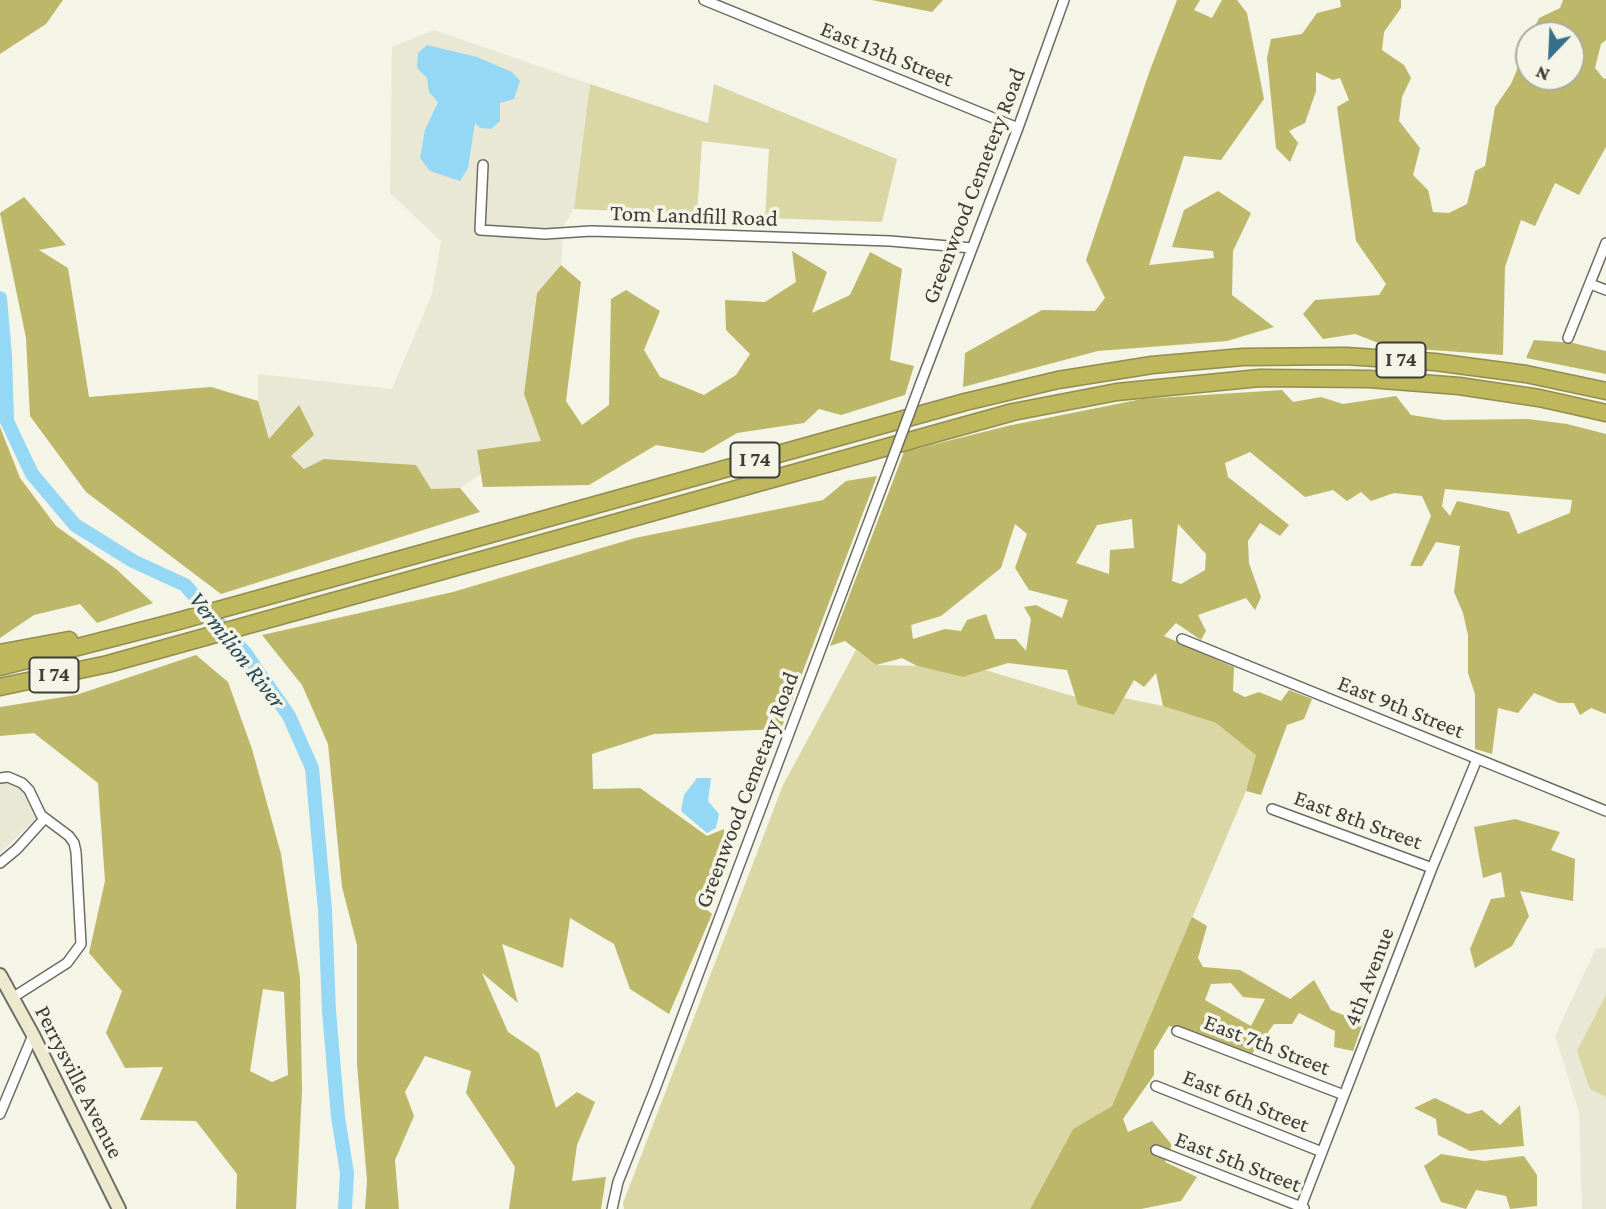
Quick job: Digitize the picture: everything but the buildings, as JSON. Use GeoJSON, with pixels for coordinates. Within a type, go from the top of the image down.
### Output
{"type":"FeatureCollection","features":[{"type":"Feature","properties":{"kind":"highway","name":"I 74"},"geometry":{"type":"LineString","coordinates":[[0,667],[93,639],[175,622],[965,402],[1058,380],[1152,365],[1243,357],[1359,357],[1435,362],[1526,374],[1606,391]]}},
{"type":"Feature","properties":{"kind":"highway","name":"I 74"},"geometry":{"type":"LineString","coordinates":[[0,687],[108,664],[1013,412],[1117,392],[1260,378],[1369,379],[1459,386],[1539,398],[1606,413]]}},
{"type":"Feature","properties":{"kind":"highway"},"geometry":{"type":"LineString","coordinates":[[0,653],[93,639]]}},
{"type":"Feature","properties":{"kind":"highway"},"geometry":{"type":"LineString","coordinates":[[0,695],[81,675],[108,664]]}},
{"type":"Feature","properties":{"kind":"street","name":"East 13th Street"},"geometry":{"type":"LineString","coordinates":[[704,0],[1018,128]]}},
{"type":"Feature","properties":{"kind":"street","name":"Greenwood Cemetery Road"},"geometry":{"type":"LineString","coordinates":[[920,385],[1064,0]]}},
{"type":"Feature","properties":{"kind":"street","name":"Tom Landfill Road"},"geometry":{"type":"LineString","coordinates":[[483,165],[480,230],[545,234],[591,231],[660,233],[972,248]]}},
{"type":"Feature","properties":{"kind":"street"},"geometry":{"type":"LineString","coordinates":[[1568,338],[1606,243]]}},
{"type":"Feature","properties":{"kind":"street"},"geometry":{"type":"LineString","coordinates":[[1590,284],[1606,290]]}},
{"type":"Feature","properties":{"kind":"street","name":"Greenwood Cemetary Road"},"geometry":{"type":"LineString","coordinates":[[612,1209],[618,1182],[920,385]]}},
{"type":"Feature","properties":{"kind":"street","name":"East 9th Street"},"geometry":{"type":"LineString","coordinates":[[1182,639],[1606,811]]}},
{"type":"Feature","properties":{"kind":"street","name":"4th Avenue"},"geometry":{"type":"LineString","coordinates":[[1302,1208],[1432,868],[1477,759]]}},
{"type":"Feature","properties":{"kind":"street"},"geometry":{"type":"LineString","coordinates":[[0,778],[8,777],[22,783],[29,790],[41,815],[69,836],[74,843],[81,944],[68,962],[5,987]]}},
{"type":"Feature","properties":{"kind":"street","name":"East 8th Street"},"geometry":{"type":"LineString","coordinates":[[1272,809],[1432,868]]}},
{"type":"Feature","properties":{"kind":"street"},"geometry":{"type":"LineString","coordinates":[[0,863],[18,849],[45,818]]}},
{"type":"Feature","properties":{"kind":"street","name":"Perrysville Avenue"},"geometry":{"type":"LineString","coordinates":[[5,987],[33,1035],[119,1209]]}},
{"type":"Feature","properties":{"kind":"street","name":"East 7th Street"},"geometry":{"type":"LineString","coordinates":[[1177,1031],[1344,1095]]}},
{"type":"Feature","properties":{"kind":"street"},"geometry":{"type":"LineString","coordinates":[[0,1114],[33,1035]]}},
{"type":"Feature","properties":{"kind":"street","name":"East 6th Street"},"geometry":{"type":"LineString","coordinates":[[1156,1086],[1322,1152]]}},
{"type":"Feature","properties":{"kind":"street","name":"East 5th Street"},"geometry":{"type":"LineString","coordinates":[[1156,1150],[1302,1208]]}},
{"type":"Feature","properties":{"kind":"shaded area"},"geometry":{"type":"Polygon","coordinates":[[[0,0],[63,0],[46,24],[0,54],[0,0]]]}},
{"type":"Feature","properties":{"kind":"shaded area"},"geometry":{"type":"Polygon","coordinates":[[[872,0],[943,0],[932,12],[872,0]]]}},
{"type":"Feature","properties":{"kind":"shaded area"},"geometry":{"type":"Polygon","coordinates":[[[1177,0],[1200,0],[1194,10],[1212,18],[1222,0],[1237,0],[1247,13],[1264,99],[1221,160],[1184,156],[1149,265],[1214,258],[1213,251],[1172,247],[1184,210],[1218,191],[1251,213],[1233,251],[1232,295],[1274,327],[1227,341],[1098,351],[963,387],[965,353],[1042,310],[1095,311],[1105,298],[1086,260],[1150,70],[1177,0]]]}},
{"type":"Feature","properties":{"kind":"shaded area"},"geometry":{"type":"Polygon","coordinates":[[[1340,0],[1401,0],[1401,8],[1384,32],[1382,50],[1404,65],[1411,78],[1402,97],[1399,121],[1420,148],[1413,175],[1428,190],[1433,212],[1449,213],[1467,204],[1475,171],[1485,166],[1495,107],[1515,74],[1515,91],[1585,91],[1585,21],[1538,21],[1539,18],[1560,8],[1563,0],[1606,0],[1606,40],[1601,44],[1595,68],[1606,78],[1606,147],[1579,195],[1555,183],[1535,226],[1521,220],[1505,267],[1503,355],[1389,347],[1355,334],[1323,339],[1303,314],[1315,300],[1379,295],[1386,284],[1356,241],[1337,107],[1349,100],[1340,78],[1333,80],[1316,72],[1316,91],[1305,123],[1289,131],[1298,143],[1290,162],[1276,148],[1267,58],[1271,39],[1302,34],[1317,13],[1341,7],[1340,0]]]}},
{"type":"Feature","properties":{"kind":"shaded area"},"geometry":{"type":"Polygon","coordinates":[[[434,30],[590,84],[574,209],[564,225],[561,265],[537,293],[524,394],[542,441],[477,450],[481,474],[460,488],[431,489],[416,465],[324,459],[304,469],[291,456],[314,435],[269,440],[258,401],[258,374],[392,389],[432,294],[441,241],[390,193],[392,47],[434,30]]]}},
{"type":"Feature","properties":{"kind":"shaded area"},"geometry":{"type":"Polygon","coordinates":[[[590,84],[708,123],[714,84],[897,159],[882,222],[765,218],[769,149],[702,141],[697,214],[574,209],[590,84]]]}},
{"type":"Feature","properties":{"kind":"shaded area"},"geometry":{"type":"Polygon","coordinates":[[[24,197],[66,245],[39,250],[68,268],[89,397],[211,387],[258,401],[269,439],[299,405],[314,435],[291,456],[304,469],[324,459],[416,465],[431,489],[460,488],[480,512],[221,594],[86,492],[30,416],[26,338],[0,213],[24,197]]]}},
{"type":"Feature","properties":{"kind":"shaded area"},"geometry":{"type":"Polygon","coordinates":[[[792,251],[827,272],[812,313],[850,295],[870,252],[902,269],[890,360],[914,366],[905,395],[841,415],[819,409],[804,423],[737,433],[703,453],[656,445],[589,485],[483,487],[477,450],[541,441],[524,394],[537,293],[561,265],[581,282],[566,401],[582,425],[609,405],[611,299],[626,290],[660,311],[644,350],[660,377],[704,395],[736,375],[750,354],[726,330],[725,300],[765,302],[796,282],[792,251]]]}},
{"type":"Feature","properties":{"kind":"shaded area"},"geometry":{"type":"Polygon","coordinates":[[[1534,340],[1573,343],[1606,351],[1606,374],[1526,358],[1534,340]]]}},
{"type":"Feature","properties":{"kind":"shaded area"},"geometry":{"type":"Polygon","coordinates":[[[1282,390],[1293,402],[1321,397],[1343,404],[1396,396],[1411,415],[1444,420],[1528,419],[1567,424],[1606,434],[1606,714],[1591,708],[1580,715],[1574,703],[1559,703],[1534,693],[1518,713],[1498,708],[1492,754],[1475,749],[1475,694],[1468,673],[1468,635],[1454,592],[1460,546],[1436,542],[1422,566],[1410,566],[1431,516],[1422,496],[1394,493],[1371,501],[1361,492],[1347,501],[1333,490],[1305,497],[1250,452],[1225,463],[1228,477],[1289,525],[1280,536],[1260,523],[1248,541],[1249,563],[1261,597],[1255,610],[1246,598],[1198,615],[1206,631],[1201,640],[1176,623],[1164,636],[1234,667],[1233,691],[1245,697],[1259,692],[1281,701],[1289,690],[1312,699],[1304,719],[1287,725],[1261,795],[1246,791],[1256,755],[1216,723],[1163,706],[1156,673],[1144,687],[1134,680],[1114,715],[1078,705],[1067,670],[1008,663],[963,677],[917,666],[902,658],[876,665],[845,641],[830,646],[904,452],[1007,426],[1142,399],[1282,390]],[[1445,489],[1442,506],[1450,516],[1457,501],[1509,512],[1518,534],[1570,513],[1572,500],[1445,489]],[[1132,519],[1097,525],[1076,563],[1109,574],[1110,550],[1134,548],[1132,519]],[[1015,524],[1001,568],[941,616],[911,625],[913,639],[945,629],[961,631],[967,620],[986,614],[995,639],[1016,639],[1026,651],[1031,619],[1024,607],[1036,605],[1062,618],[1068,600],[1029,590],[1015,568],[1027,534],[1015,524]],[[1178,524],[1172,581],[1181,584],[1205,570],[1206,554],[1178,524]]]}},
{"type":"Feature","properties":{"kind":"shaded area"},"geometry":{"type":"Polygon","coordinates":[[[0,427],[20,478],[56,526],[116,569],[153,603],[97,623],[80,604],[34,615],[0,638],[0,427]]]}},
{"type":"Feature","properties":{"kind":"shaded area"},"geometry":{"type":"Polygon","coordinates":[[[877,476],[781,729],[654,734],[592,754],[593,789],[640,788],[707,836],[724,829],[727,858],[696,901],[712,914],[669,1014],[630,989],[614,944],[570,918],[563,968],[502,944],[518,1003],[482,973],[508,1032],[539,1053],[556,1108],[577,1092],[595,1102],[577,1145],[572,1181],[606,1177],[601,1209],[509,1209],[515,1167],[466,1093],[471,1071],[425,1056],[405,1092],[414,1116],[395,1160],[399,1209],[365,1209],[367,1180],[357,1065],[357,945],[342,887],[328,744],[302,685],[262,635],[453,592],[635,538],[823,500],[846,481],[877,476]]]}},
{"type":"Feature","properties":{"kind":"shaded area"},"geometry":{"type":"Polygon","coordinates":[[[856,650],[876,665],[917,666],[963,677],[985,670],[1076,697],[1078,705],[1114,715],[1124,698],[1163,706],[1216,723],[1257,755],[1246,791],[1112,1106],[1073,1129],[1030,1209],[624,1209],[623,1203],[783,785],[856,650]]]}},
{"type":"Feature","properties":{"kind":"shaded area"},"geometry":{"type":"Polygon","coordinates":[[[196,655],[228,682],[252,749],[281,854],[300,978],[302,1091],[296,1209],[236,1209],[237,1174],[196,1121],[140,1120],[163,1067],[125,1068],[106,1033],[122,991],[89,953],[105,881],[98,783],[34,733],[0,736],[0,707],[76,695],[196,655]],[[263,989],[250,1071],[272,1082],[288,1075],[284,992],[263,989]]]}},
{"type":"Feature","properties":{"kind":"shaded area"},"geometry":{"type":"Polygon","coordinates":[[[5,781],[23,789],[37,818],[0,853],[0,782],[5,781]]]}},
{"type":"Feature","properties":{"kind":"shaded area"},"geometry":{"type":"Polygon","coordinates":[[[1515,819],[1560,832],[1551,850],[1575,859],[1573,901],[1520,891],[1529,916],[1512,946],[1475,968],[1470,949],[1491,899],[1505,897],[1501,872],[1483,878],[1474,827],[1515,819]]]}},
{"type":"Feature","properties":{"kind":"shaded area"},"geometry":{"type":"Polygon","coordinates":[[[1192,917],[1207,926],[1198,958],[1203,967],[1240,970],[1290,999],[1314,980],[1331,1010],[1363,1023],[1353,1051],[1334,1047],[1335,1031],[1299,1013],[1292,1024],[1274,1024],[1252,1054],[1190,1030],[1169,1026],[1154,1051],[1154,1075],[1123,1119],[1128,1132],[1152,1121],[1172,1145],[1165,1162],[1197,1177],[1181,1201],[1141,1209],[1030,1209],[1073,1129],[1112,1106],[1192,917]],[[1231,983],[1211,984],[1205,1000],[1251,1026],[1265,999],[1243,997],[1231,983]]]}},
{"type":"Feature","properties":{"kind":"shaded area"},"geometry":{"type":"Polygon","coordinates":[[[1596,948],[1606,948],[1606,1209],[1582,1209],[1579,1112],[1555,1036],[1596,948]]]}},
{"type":"Feature","properties":{"kind":"shaded area"},"geometry":{"type":"Polygon","coordinates":[[[1606,995],[1606,1097],[1590,1089],[1577,1051],[1606,995]]]}},
{"type":"Feature","properties":{"kind":"shaded area"},"geometry":{"type":"Polygon","coordinates":[[[1435,1098],[1468,1114],[1482,1110],[1500,1125],[1520,1105],[1524,1146],[1470,1151],[1438,1135],[1436,1119],[1414,1108],[1435,1098]]]}},
{"type":"Feature","properties":{"kind":"shaded area"},"geometry":{"type":"Polygon","coordinates":[[[1441,1154],[1484,1161],[1524,1156],[1537,1175],[1537,1206],[1510,1209],[1506,1196],[1476,1190],[1466,1209],[1441,1202],[1424,1166],[1441,1154]]]}},
{"type":"Feature","properties":{"kind":"water"},"geometry":{"type":"Polygon","coordinates":[[[427,45],[477,57],[512,72],[520,81],[514,99],[500,103],[500,121],[491,129],[480,128],[475,123],[468,168],[460,181],[430,171],[420,158],[425,130],[438,102],[429,92],[427,78],[417,68],[418,53],[427,45]]]}},
{"type":"Feature","properties":{"kind":"water"},"geometry":{"type":"Polygon","coordinates":[[[697,778],[711,778],[708,801],[719,814],[716,828],[707,833],[681,811],[684,795],[697,778]]]}},
{"type":"Feature","properties":{"kind":"waterway","name":"Vermilion River"},"geometry":{"type":"LineString","coordinates":[[0,298],[7,421],[32,474],[75,525],[133,561],[185,585],[246,654],[289,716],[312,768],[325,910],[329,1011],[338,1117],[347,1173],[345,1209]]}}]}
